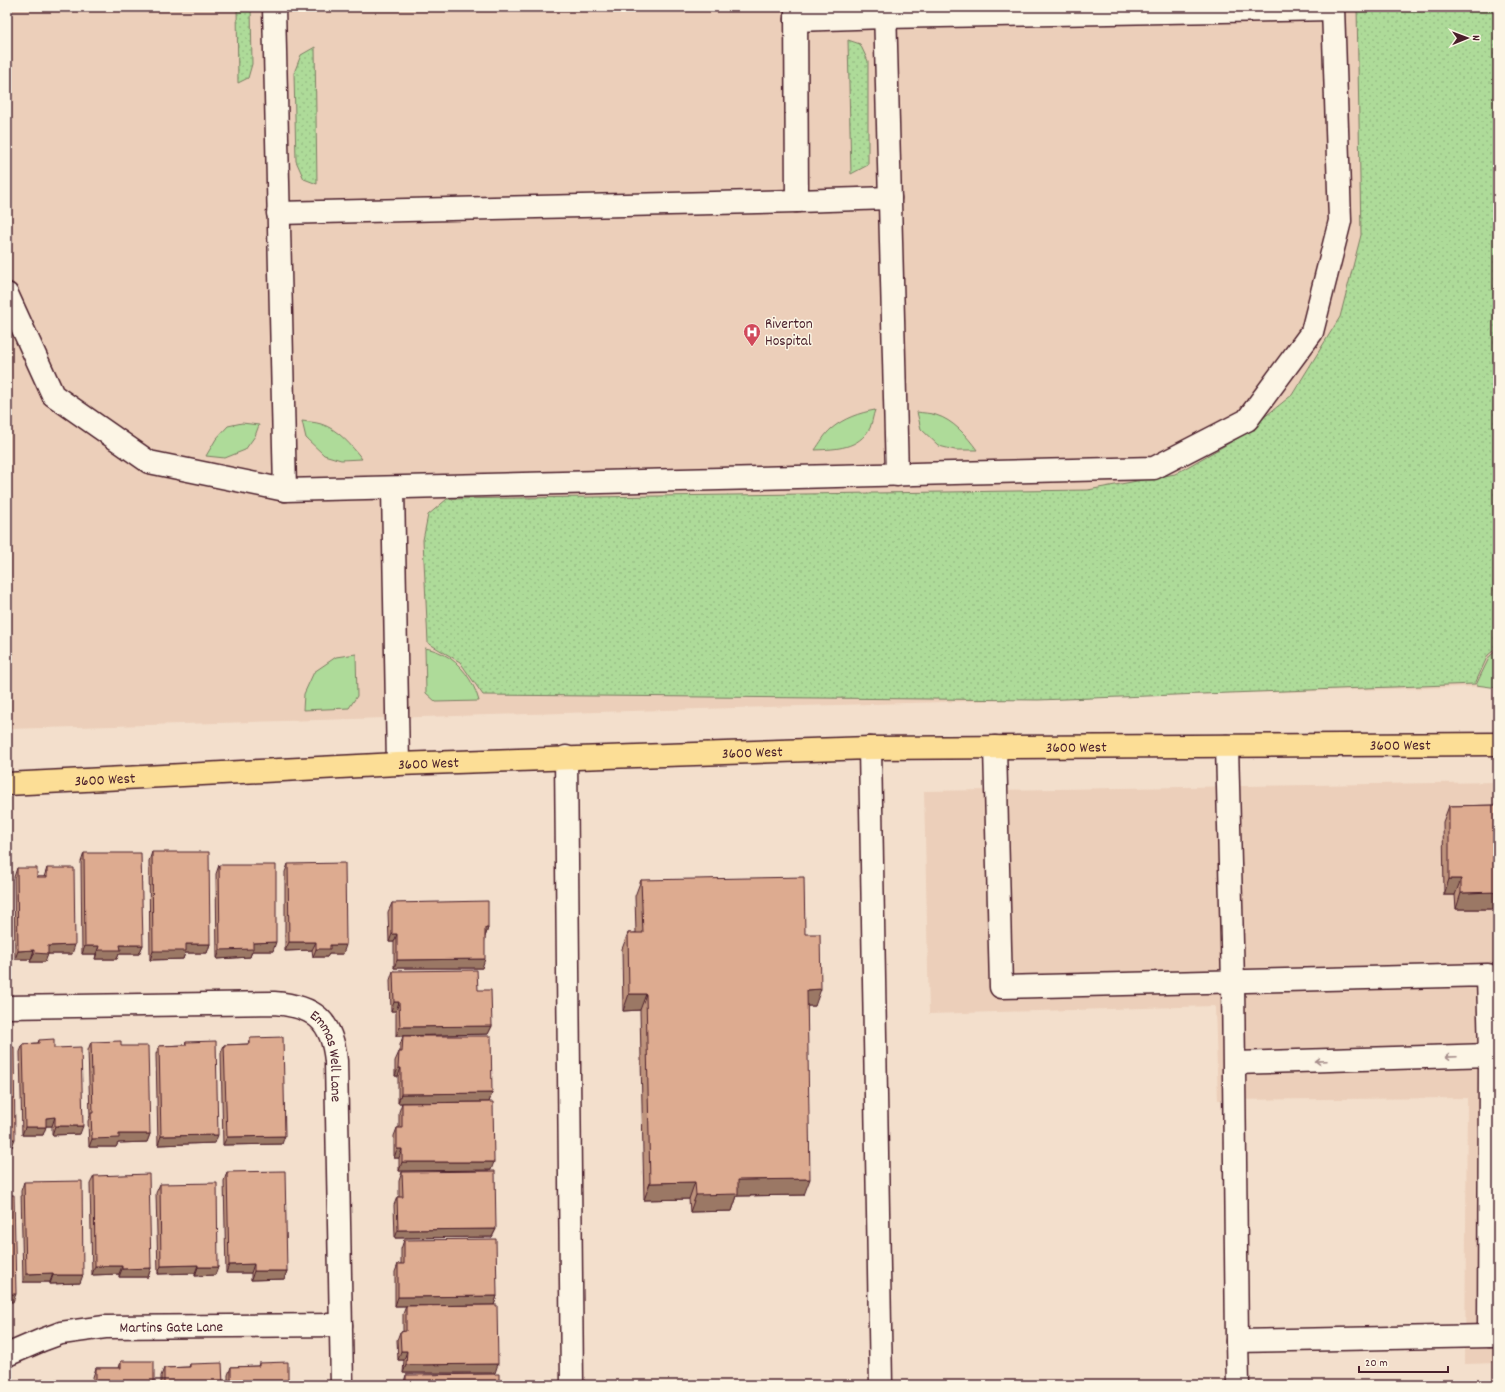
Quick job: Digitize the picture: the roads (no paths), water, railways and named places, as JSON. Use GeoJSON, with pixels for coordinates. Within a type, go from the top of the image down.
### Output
{"type":"FeatureCollection","features":[{"type":"Feature","properties":{"kind":"main road","name":"3600 West"},"geometry":{"type":"LineString","coordinates":[[7,784],[398,764],[566,757],[870,748],[1498,744]]}},
{"type":"Feature","properties":{"kind":"street"},"geometry":{"type":"LineString","coordinates":[[274,7],[285,490]]}},
{"type":"Feature","properties":{"kind":"street"},"geometry":{"type":"LineString","coordinates":[[7,294],[53,395],[149,462],[285,490],[1154,468],[1247,420],[1312,332],[1340,221],[1333,8],[796,14],[797,201]]}},
{"type":"Feature","properties":{"kind":"street"},"geometry":{"type":"LineString","coordinates":[[885,12],[897,475]]}},
{"type":"Feature","properties":{"kind":"street"},"geometry":{"type":"LineString","coordinates":[[278,213],[890,198]]}},
{"type":"Feature","properties":{"kind":"street"},"geometry":{"type":"LineString","coordinates":[[393,488],[398,764]]}},
{"type":"Feature","properties":{"kind":"street"},"geometry":{"type":"LineString","coordinates":[[1227,746],[1235,1063],[1238,1385]]}},
{"type":"Feature","properties":{"kind":"street"},"geometry":{"type":"LineString","coordinates":[[995,747],[1001,987],[1488,975],[1494,1336],[1238,1341]]}},
{"type":"Feature","properties":{"kind":"street"},"geometry":{"type":"LineString","coordinates":[[870,748],[881,1385]]}},
{"type":"Feature","properties":{"kind":"street"},"geometry":{"type":"LineString","coordinates":[[566,757],[572,1385]]}},
{"type":"Feature","properties":{"kind":"street","name":"Emmas Well Lane"},"geometry":{"type":"LineString","coordinates":[[7,1007],[274,1003],[297,1006],[313,1013],[327,1028],[331,1034],[335,1047],[342,1385]]}},
{"type":"Feature","properties":{"kind":"street"},"geometry":{"type":"LineString","coordinates":[[1235,1063],[1490,1055]]}},
{"type":"Feature","properties":{"kind":"street","name":"Martins Gate Lane"},"geometry":{"type":"LineString","coordinates":[[7,1355],[61,1333],[105,1327],[341,1325]]}},
{"type":"Feature","properties":{"kind":"place","name":"Riverton Hospital"},"geometry":{"type":"Point","coordinates":[752,347]}}]}
